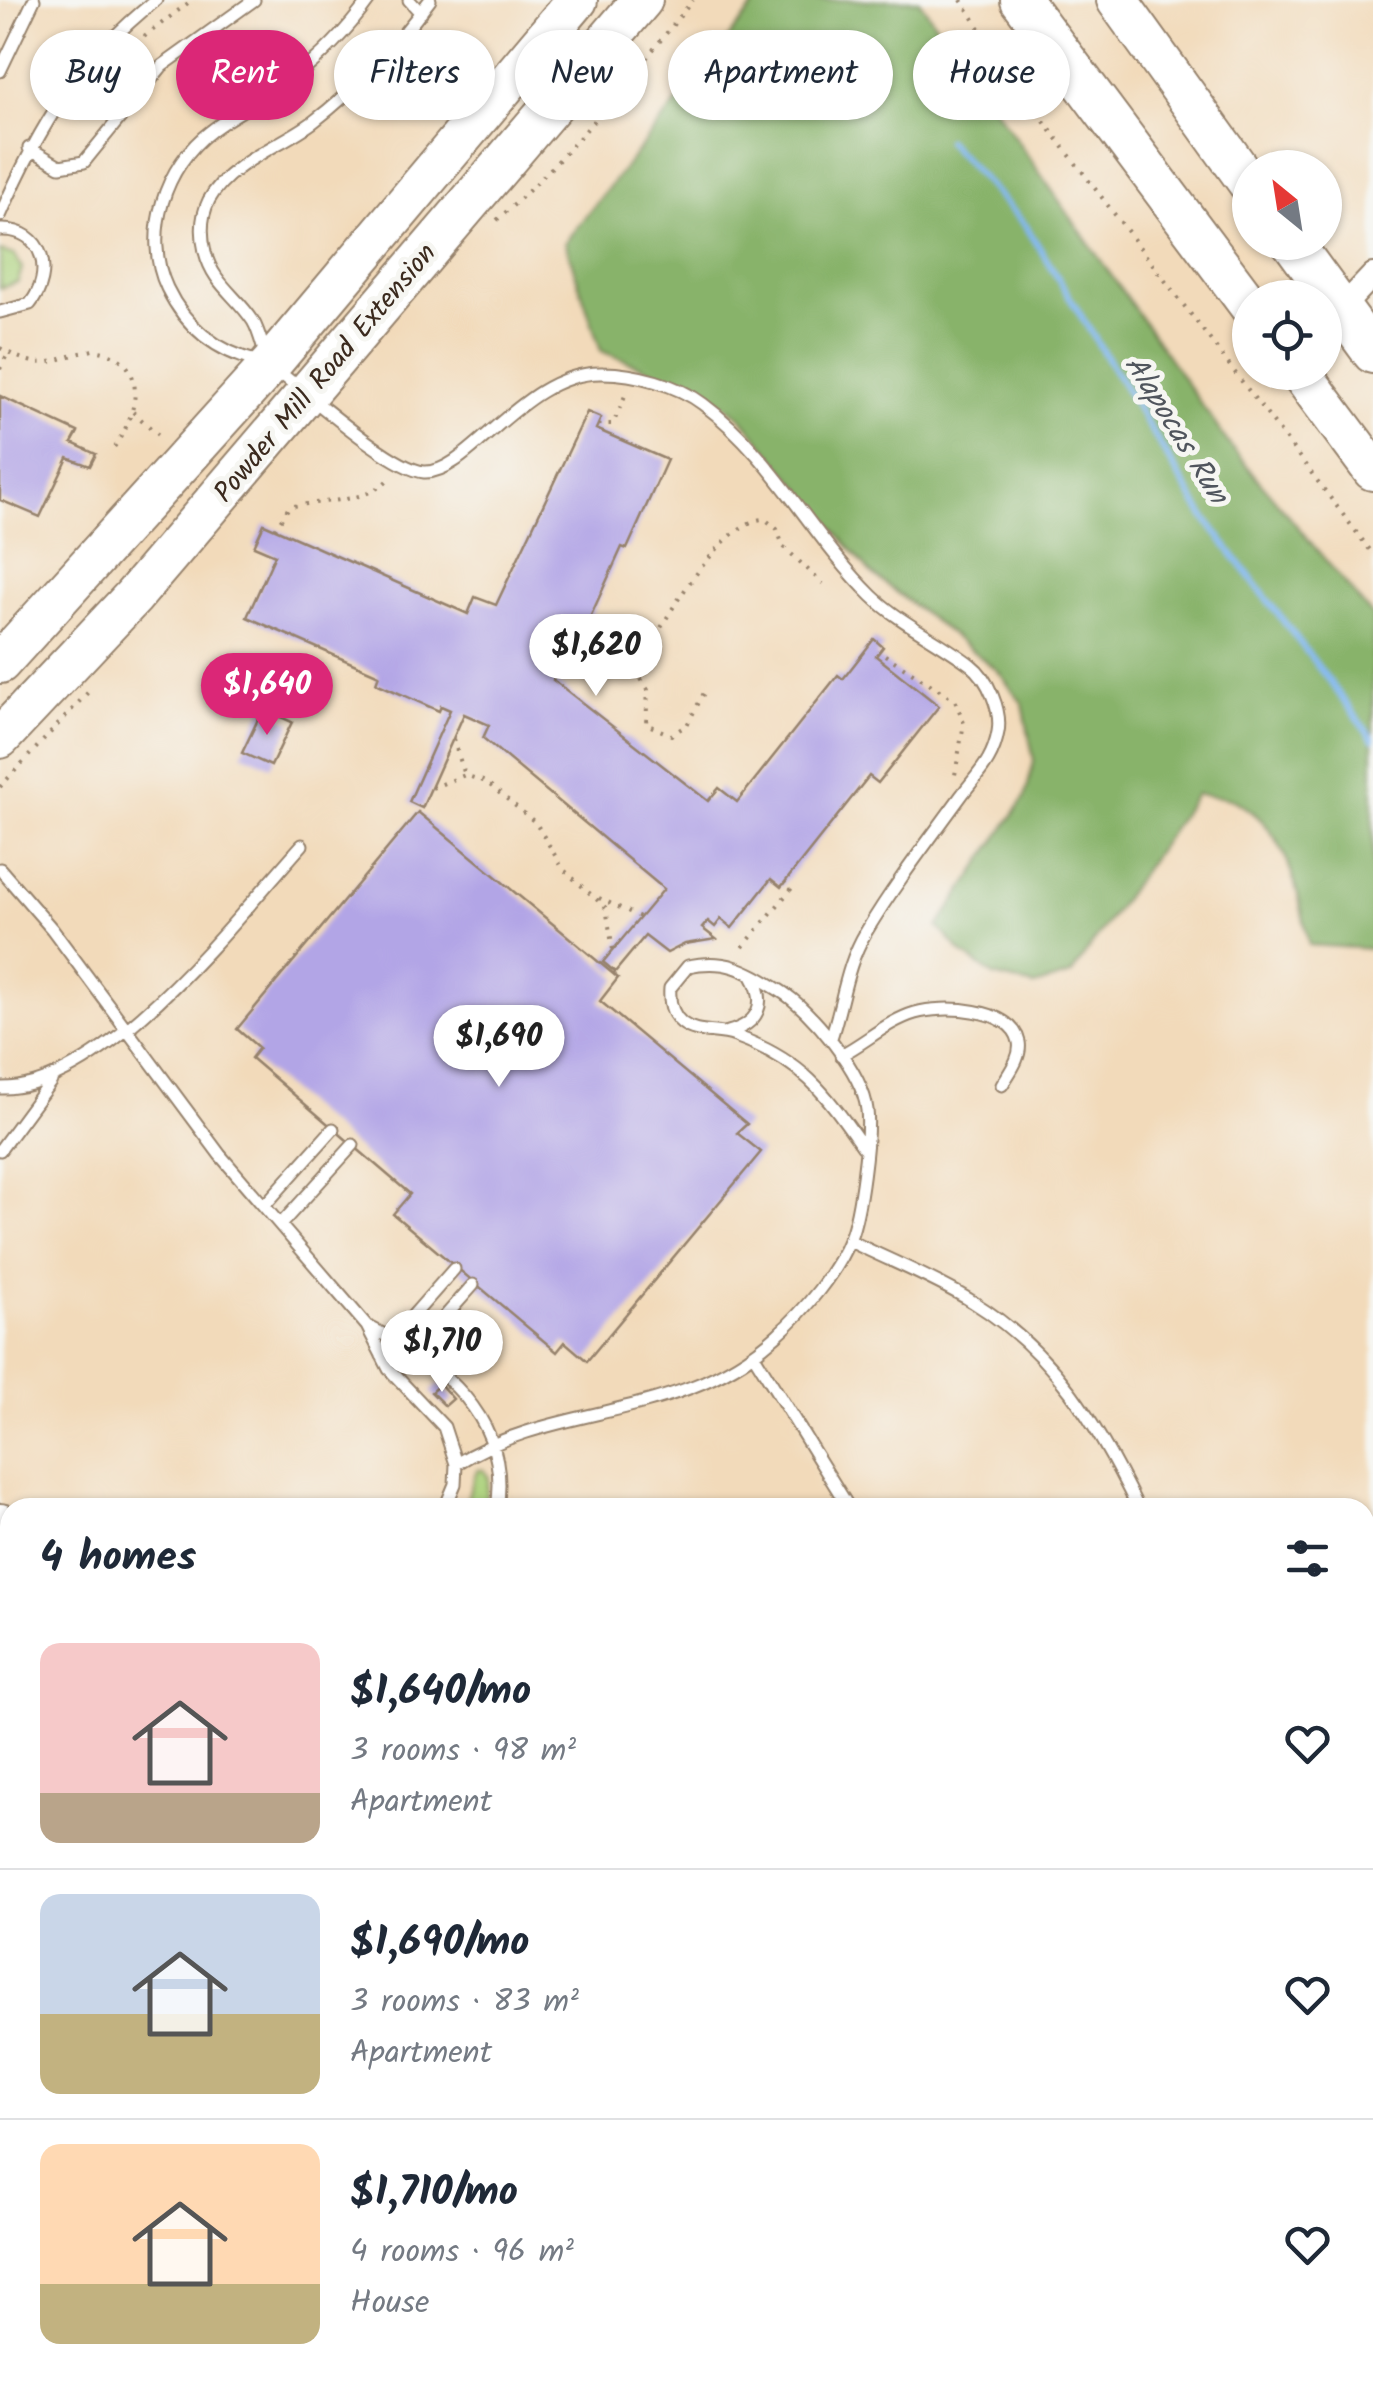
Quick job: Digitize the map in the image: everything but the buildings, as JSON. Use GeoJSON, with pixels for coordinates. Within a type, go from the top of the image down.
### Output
{"type":"FeatureCollection","features":[{"type":"Feature","properties":{"kind":"highway","name":"Powder Mill Road Extension"},"geometry":{"type":"LineString","coordinates":[[0,663],[270,365],[577,0]]}},
{"type":"Feature","properties":{"kind":"highway","name":"Powder Mill Road Extension"},"geometry":{"type":"LineString","coordinates":[[0,738],[133,597],[642,0]]}},
{"type":"Feature","properties":{"kind":"highway"},"geometry":{"type":"LineString","coordinates":[[1021,0],[1232,282]]}},
{"type":"Feature","properties":{"kind":"highway"},"geometry":{"type":"LineString","coordinates":[[1117,0],[1232,161]]}},
{"type":"Feature","properties":{"kind":"highway"},"geometry":{"type":"LineString","coordinates":[[1342,310],[1373,352]]}},
{"type":"Feature","properties":{"kind":"highway"},"geometry":{"type":"LineString","coordinates":[[1313,390],[1373,470]]}},
{"type":"Feature","properties":{"kind":"street"},"geometry":{"type":"LineString","coordinates":[[1342,308],[1373,275]]}},
{"type":"Feature","properties":{"kind":"lane"},"geometry":{"type":"LineString","coordinates":[[0,71],[34,0]]}},
{"type":"Feature","properties":{"kind":"lane"},"geometry":{"type":"LineString","coordinates":[[0,312],[30,304],[45,277],[43,257],[2,210],[29,148],[54,104],[92,58],[156,0]]}},
{"type":"Feature","properties":{"kind":"lane"},"geometry":{"type":"LineString","coordinates":[[29,148],[60,166],[84,162],[162,66],[254,0]]}},
{"type":"Feature","properties":{"kind":"lane"},"geometry":{"type":"LineString","coordinates":[[369,0],[343,32],[294,78],[195,145],[165,193],[158,256],[164,280],[179,309],[226,354],[270,365],[398,463],[424,472],[446,466],[471,450],[516,406],[559,381],[601,372],[632,376],[700,401],[744,437],[874,599],[976,669],[995,701],[999,727],[992,760],[964,792],[850,959],[830,1038]]}},
{"type":"Feature","properties":{"kind":"lane"},"geometry":{"type":"LineString","coordinates":[[408,0],[421,13]]}},
{"type":"Feature","properties":{"kind":"lane"},"geometry":{"type":"LineString","coordinates":[[270,365],[252,320],[226,294],[209,265],[202,232],[210,199],[236,171],[311,123],[352,90],[430,0]]}},
{"type":"Feature","properties":{"kind":"lane"},"geometry":{"type":"LineString","coordinates":[[0,170],[16,176]]}},
{"type":"Feature","properties":{"kind":"lane"},"geometry":{"type":"LineString","coordinates":[[0,230],[22,234]]}},
{"type":"Feature","properties":{"kind":"lane"},"geometry":{"type":"LineString","coordinates":[[0,1088],[18,1089],[58,1074],[127,1028],[163,999],[302,846]]}},
{"type":"Feature","properties":{"kind":"lane"},"geometry":{"type":"LineString","coordinates":[[0,869],[52,928],[220,1156],[367,1326],[382,1356],[412,1397],[444,1427],[456,1464],[456,1484],[450,1498]]}},
{"type":"Feature","properties":{"kind":"lane"},"geometry":{"type":"LineString","coordinates":[[456,1464],[492,1442],[680,1394],[754,1355],[810,1299],[850,1241],[863,1183],[867,1108],[841,1055],[802,1004],[736,964],[688,966],[670,988],[674,1013],[683,1024],[726,1032],[766,1047],[805,1073],[829,1096],[863,1148]]}},
{"type":"Feature","properties":{"kind":"lane"},"geometry":{"type":"LineString","coordinates":[[726,1032],[753,1022],[759,1011],[761,998],[750,973]]}},
{"type":"Feature","properties":{"kind":"lane"},"geometry":{"type":"LineString","coordinates":[[841,1055],[916,1012],[974,1012],[1010,1027],[1019,1040],[1019,1054],[1002,1085]]}},
{"type":"Feature","properties":{"kind":"lane"},"geometry":{"type":"LineString","coordinates":[[0,1150],[58,1074]]}},
{"type":"Feature","properties":{"kind":"lane"},"geometry":{"type":"LineString","coordinates":[[264,1206],[333,1129]]}},
{"type":"Feature","properties":{"kind":"lane"},"geometry":{"type":"LineString","coordinates":[[280,1224],[353,1145]]}},
{"type":"Feature","properties":{"kind":"lane"},"geometry":{"type":"LineString","coordinates":[[850,1241],[972,1301],[1020,1336],[1078,1397],[1133,1498]]}},
{"type":"Feature","properties":{"kind":"lane"},"geometry":{"type":"LineString","coordinates":[[382,1356],[391,1338],[454,1269]]}},
{"type":"Feature","properties":{"kind":"lane"},"geometry":{"type":"LineString","coordinates":[[382,1356],[426,1338],[473,1285]]}},
{"type":"Feature","properties":{"kind":"lane"},"geometry":{"type":"LineString","coordinates":[[367,1326],[408,1347],[468,1396],[492,1442],[499,1468],[498,1498]]}},
{"type":"Feature","properties":{"kind":"lane"},"geometry":{"type":"LineString","coordinates":[[754,1355],[843,1498]]}},
{"type":"Feature","properties":{"kind":"path"},"geometry":{"type":"LineString","coordinates":[[153,30],[192,0]]}},
{"type":"Feature","properties":{"kind":"path"},"geometry":{"type":"LineString","coordinates":[[494,223],[530,191],[604,110],[693,0]]}},
{"type":"Feature","properties":{"kind":"path"},"geometry":{"type":"LineString","coordinates":[[960,0],[1033,107],[1373,554]]}},
{"type":"Feature","properties":{"kind":"path"},"geometry":{"type":"LineString","coordinates":[[0,348],[36,366],[93,350],[114,355],[135,379],[133,412],[112,450]]}},
{"type":"Feature","properties":{"kind":"path"},"geometry":{"type":"LineString","coordinates":[[0,369],[8,353]]}},
{"type":"Feature","properties":{"kind":"path"},"geometry":{"type":"LineString","coordinates":[[598,424],[607,426],[619,417],[632,376]]}},
{"type":"Feature","properties":{"kind":"path"},"geometry":{"type":"LineString","coordinates":[[133,412],[164,440]]}},
{"type":"Feature","properties":{"kind":"path"},"geometry":{"type":"LineString","coordinates":[[275,528],[290,507],[375,491],[398,463]]}},
{"type":"Feature","properties":{"kind":"path"},"geometry":{"type":"LineString","coordinates":[[638,674],[650,642],[741,524],[766,518],[783,546],[823,584]]}},
{"type":"Feature","properties":{"kind":"path"},"geometry":{"type":"LineString","coordinates":[[885,655],[946,691],[962,711],[962,738],[954,762],[964,792]]}},
{"type":"Feature","properties":{"kind":"path"},"geometry":{"type":"LineString","coordinates":[[599,686],[616,668],[638,674],[648,690],[646,724],[662,734],[682,732],[706,688]]}},
{"type":"Feature","properties":{"kind":"path"},"geometry":{"type":"LineString","coordinates":[[453,739],[465,775]]}},
{"type":"Feature","properties":{"kind":"path"},"geometry":{"type":"LineString","coordinates":[[432,788],[465,775],[486,782],[536,822],[563,868],[606,908],[613,950]]}},
{"type":"Feature","properties":{"kind":"path"},"geometry":{"type":"LineString","coordinates":[[743,946],[792,888],[785,882]]}},
{"type":"Feature","properties":{"kind":"path"},"geometry":{"type":"LineString","coordinates":[[597,897],[640,917]]}},
{"type":"Feature","properties":{"kind":"green space"},"geometry":{"type":"Polygon","coordinates":[[[759,0],[919,0],[940,30],[913,30],[913,120],[1003,120],[1231,447],[1373,617],[1373,949],[1309,945],[1295,884],[1268,827],[1235,801],[1196,794],[1071,975],[1034,986],[994,976],[963,954],[938,927],[1025,797],[1034,761],[1023,704],[997,670],[870,572],[740,416],[705,391],[601,351],[565,242],[668,114],[668,120],[893,120],[893,30],[735,30],[759,0]]]}},
{"type":"Feature","properties":{"kind":"green space"},"geometry":{"type":"Polygon","coordinates":[[[0,251],[15,255],[22,268],[18,282],[0,288],[0,251]]]}},
{"type":"Feature","properties":{"kind":"green space"},"geometry":{"type":"Polygon","coordinates":[[[477,1470],[484,1470],[489,1478],[486,1498],[467,1498],[477,1470]]]}},
{"type":"Feature","properties":{"kind":"waterway","name":"Alapocas Run"},"geometry":{"type":"LineString","coordinates":[[947,141],[1026,226],[1203,515],[1373,739]]}}]}
